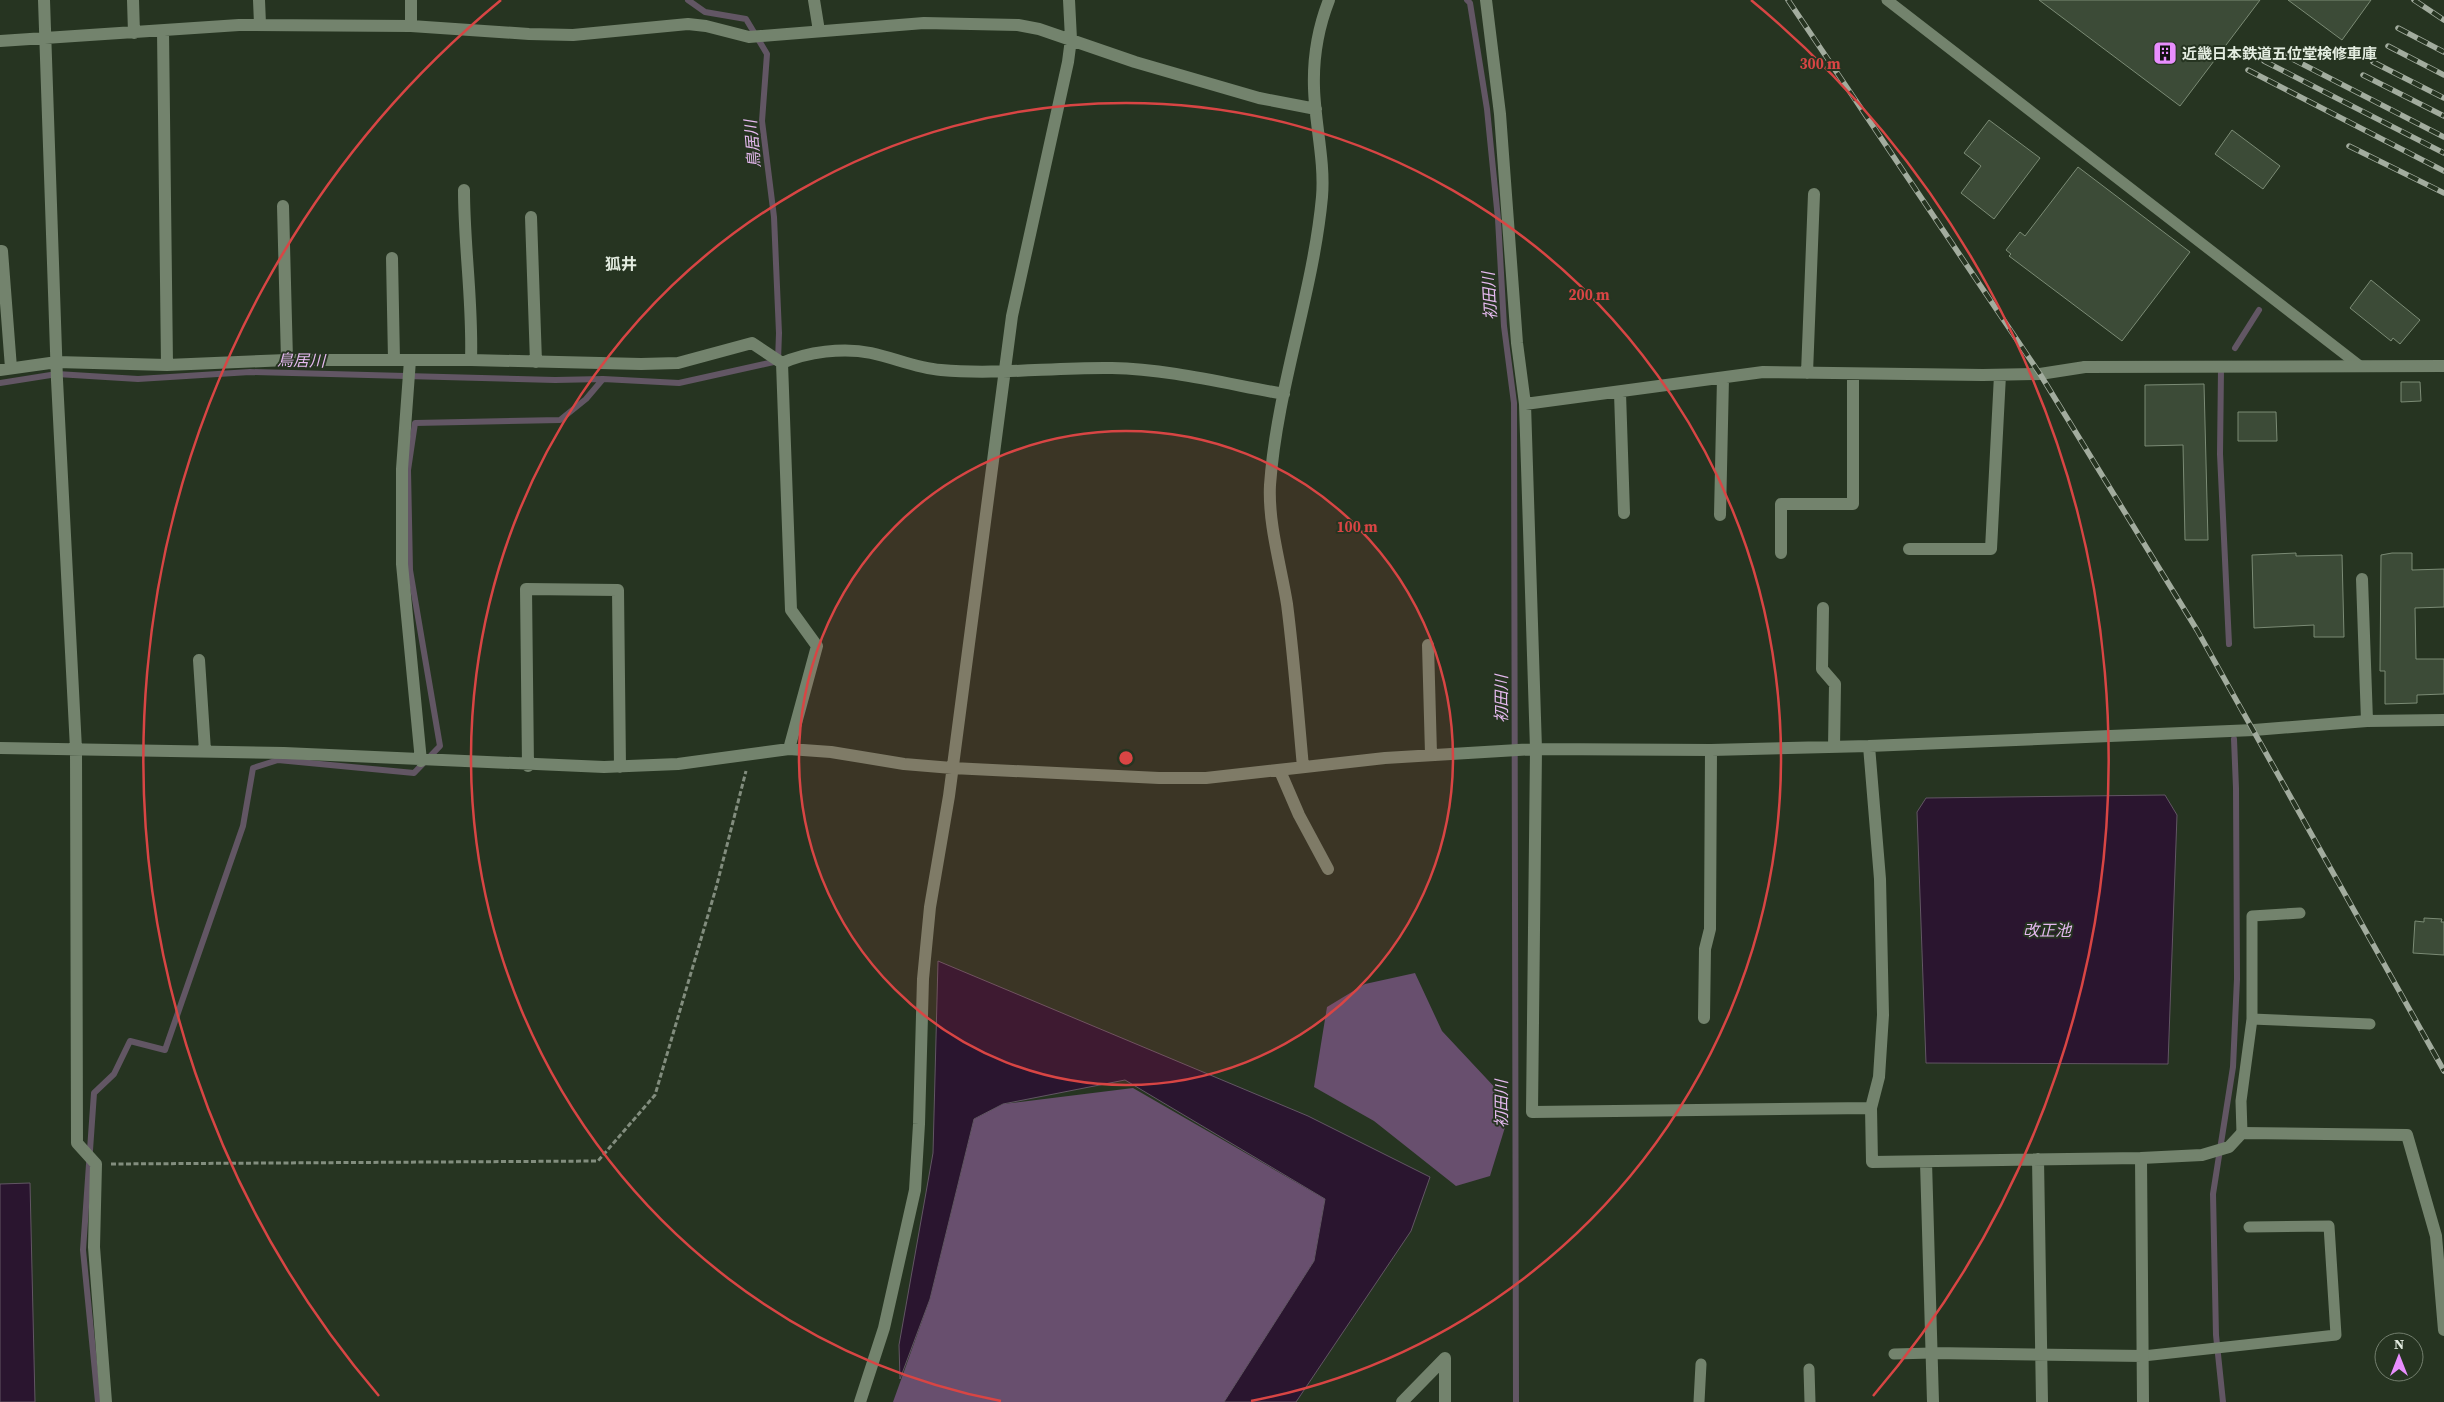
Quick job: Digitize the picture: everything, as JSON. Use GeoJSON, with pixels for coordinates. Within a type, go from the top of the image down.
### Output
{"type":"FeatureCollection","features":[{"type":"Feature","properties":{"kind":"street"},"geometry":{"type":"LineString","coordinates":[[44,0],[57,380],[76,749],[77,1143],[96,1164],[94,1247],[106,1402]]}},
{"type":"Feature","properties":{"kind":"street"},"geometry":{"type":"LineString","coordinates":[[133,0],[134,33]]}},
{"type":"Feature","properties":{"kind":"street"},"geometry":{"type":"LineString","coordinates":[[260,0],[260,24]]}},
{"type":"Feature","properties":{"kind":"street"},"geometry":{"type":"LineString","coordinates":[[411,0],[411,26]]}},
{"type":"Feature","properties":{"kind":"street"},"geometry":{"type":"LineString","coordinates":[[814,0],[819,31]]}},
{"type":"Feature","properties":{"kind":"street"},"geometry":{"type":"LineString","coordinates":[[860,1402],[884,1328],[915,1190],[918,1154],[925,943],[952,768],[1004,371],[1020,275],[1068,62],[1071,39],[1069,0]]}},
{"type":"Feature","properties":{"kind":"street"},"geometry":{"type":"LineString","coordinates":[[1303,767],[1287,607],[1272,518],[1270,486],[1284,394],[1318,230],[1322,194],[1314,64],[1318,36],[1329,0]]}},
{"type":"Feature","properties":{"kind":"street"},"geometry":{"type":"LineString","coordinates":[[1486,0],[1500,114],[1517,343],[1525,404],[1536,748],[1532,1112],[1872,1108]]}},
{"type":"Feature","properties":{"kind":"street"},"geometry":{"type":"LineString","coordinates":[[0,41],[260,24],[411,26],[573,35],[688,24],[706,26],[749,37],[924,23],[1018,25],[1071,39],[1135,62],[1259,98],[1316,109]]}},
{"type":"Feature","properties":{"kind":"street"},"geometry":{"type":"LineString","coordinates":[[163,31],[167,365]]}},
{"type":"Feature","properties":{"kind":"street"},"geometry":{"type":"LineString","coordinates":[[464,190],[464,244],[472,316],[471,360]]}},
{"type":"Feature","properties":{"kind":"street"},"geometry":{"type":"LineString","coordinates":[[1807,373],[1814,194]]}},
{"type":"Feature","properties":{"kind":"street"},"geometry":{"type":"LineString","coordinates":[[282,206],[287,360]]}},
{"type":"Feature","properties":{"kind":"street"},"geometry":{"type":"LineString","coordinates":[[531,218],[536,362]]}},
{"type":"Feature","properties":{"kind":"street"},"geometry":{"type":"LineString","coordinates":[[0,251],[2,251],[5,369],[57,362],[167,365],[287,360],[678,363],[752,343],[782,363]]}},
{"type":"Feature","properties":{"kind":"street"},"geometry":{"type":"LineString","coordinates":[[392,258],[394,360]]}},
{"type":"Feature","properties":{"kind":"street"},"geometry":{"type":"LineString","coordinates":[[782,363],[796,357],[815,354],[858,351],[929,369],[1004,371],[1114,368],[1170,373],[1284,394]]}},
{"type":"Feature","properties":{"kind":"street"},"geometry":{"type":"LineString","coordinates":[[410,360],[402,469],[402,564],[421,760]]}},
{"type":"Feature","properties":{"kind":"street"},"geometry":{"type":"LineString","coordinates":[[782,363],[791,610],[817,646],[789,749]]}},
{"type":"Feature","properties":{"kind":"street"},"geometry":{"type":"LineString","coordinates":[[1525,404],[1620,393],[1763,372],[2000,375],[2040,374],[2085,367],[2444,366]]}},
{"type":"Feature","properties":{"kind":"street"},"geometry":{"type":"LineString","coordinates":[[1781,553],[1781,504],[1852,504],[1853,374]]}},
{"type":"Feature","properties":{"kind":"street"},"geometry":{"type":"LineString","coordinates":[[1909,549],[1991,549],[2000,375]]}},
{"type":"Feature","properties":{"kind":"street"},"geometry":{"type":"LineString","coordinates":[[1720,515],[1723,378]]}},
{"type":"Feature","properties":{"kind":"street"},"geometry":{"type":"LineString","coordinates":[[1620,393],[1624,513]]}},
{"type":"Feature","properties":{"kind":"street"},"geometry":{"type":"LineString","coordinates":[[2362,579],[2367,721]]}},
{"type":"Feature","properties":{"kind":"street"},"geometry":{"type":"LineString","coordinates":[[528,766],[526,589],[618,590],[620,767]]}},
{"type":"Feature","properties":{"kind":"street"},"geometry":{"type":"LineString","coordinates":[[1823,608],[1822,669],[1835,684],[1834,747]]}},
{"type":"Feature","properties":{"kind":"street"},"geometry":{"type":"LineString","coordinates":[[1428,645],[1431,754]]}},
{"type":"Feature","properties":{"kind":"street"},"geometry":{"type":"LineString","coordinates":[[199,660],[205,751]]}},
{"type":"Feature","properties":{"kind":"street"},"geometry":{"type":"LineString","coordinates":[[0,748],[205,751],[528,766],[620,767],[678,764],[750,756],[789,749],[831,752],[904,764],[952,768],[1160,778],[1206,778],[1431,754],[1536,748],[1711,750],[1869,746],[2254,730],[2367,721],[2444,720]]}},
{"type":"Feature","properties":{"kind":"street"},"geometry":{"type":"LineString","coordinates":[[1869,746],[1880,879],[1883,1015],[1879,1077],[1872,1108],[1872,1162],[2141,1158],[2202,1155],[2229,1147],[2242,1133],[2407,1135],[2436,1236],[2444,1330]]}},
{"type":"Feature","properties":{"kind":"street"},"geometry":{"type":"LineString","coordinates":[[1704,1018],[1705,949],[1710,929],[1711,750]]}},
{"type":"Feature","properties":{"kind":"street"},"geometry":{"type":"LineString","coordinates":[[1280,771],[1328,869]]}},
{"type":"Feature","properties":{"kind":"street"},"geometry":{"type":"LineString","coordinates":[[2141,1158],[2143,1402]]}},
{"type":"Feature","properties":{"kind":"street"},"geometry":{"type":"LineString","coordinates":[[2038,1160],[2042,1402]]}},
{"type":"Feature","properties":{"kind":"street"},"geometry":{"type":"LineString","coordinates":[[1926,1162],[1933,1402]]}},
{"type":"Feature","properties":{"kind":"street"},"geometry":{"type":"LineString","coordinates":[[1932,1353],[2143,1356]]}},
{"type":"Feature","properties":{"kind":"street"},"geometry":{"type":"LineString","coordinates":[[1402,1402],[1445,1358],[1445,1402]]}},
{"type":"Feature","properties":{"kind":"lane"},"geometry":{"type":"LineString","coordinates":[[1888,0],[2360,366]]}},
{"type":"Feature","properties":{"kind":"lane"},"geometry":{"type":"LineString","coordinates":[[2242,1133],[2241,1101],[2252,1019],[2252,916],[2300,913]]}},
{"type":"Feature","properties":{"kind":"lane"},"geometry":{"type":"LineString","coordinates":[[2252,1019],[2370,1024]]}},
{"type":"Feature","properties":{"kind":"lane"},"geometry":{"type":"LineString","coordinates":[[2143,1356],[2233,1348],[2336,1335],[2329,1226],[2249,1227]]}},
{"type":"Feature","properties":{"kind":"lane"},"geometry":{"type":"LineString","coordinates":[[1894,1354],[1932,1353]]}},
{"type":"Feature","properties":{"kind":"lane"},"geometry":{"type":"LineString","coordinates":[[1699,1402],[1701,1364]]}},
{"type":"Feature","properties":{"kind":"lane"},"geometry":{"type":"LineString","coordinates":[[1809,1369],[1810,1402]]}},
{"type":"Feature","properties":{"kind":"path"},"geometry":{"type":"LineString","coordinates":[[96,1164],[598,1161],[655,1094],[716,888],[750,756]]}},
{"type":"Feature","properties":{"kind":"shaded area"},"geometry":{"type":"Polygon","coordinates":[[[1415,973],[1442,1031],[1500,1093],[1506,1124],[1490,1176],[1456,1186],[1374,1121],[1314,1087],[1327,1007],[1365,984],[1415,973]]]}},
{"type":"Feature","properties":{"kind":"shaded area"},"geometry":{"type":"Polygon","coordinates":[[[1133,1088],[1325,1199],[1314,1261],[1224,1402],[893,1402],[930,1299],[974,1119],[1003,1104],[1133,1088]]]}},
{"type":"Feature","properties":{"kind":"water","name":"改正池"},"geometry":{"type":"Polygon","coordinates":[[[2165,795],[2177,815],[2168,1064],[1926,1063],[1917,812],[1926,798],[2165,795]]]}},
{"type":"Feature","properties":{"kind":"water"},"geometry":{"type":"Polygon","coordinates":[[[938,961],[1308,1116],[1430,1177],[1411,1231],[1296,1402],[1224,1402],[1314,1261],[1325,1199],[1125,1080],[1003,1104],[974,1119],[930,1299],[900,1379],[899,1345],[933,1153],[938,961]]]}},
{"type":"Feature","properties":{"kind":"water"},"geometry":{"type":"Polygon","coordinates":[[[30,1183],[35,1402],[0,1402],[0,1184],[30,1183]]]}},
{"type":"Feature","properties":{"kind":"building","name":"近畿日本鉄道五位堂検修車庫"},"geometry":{"type":"Polygon","coordinates":[[[2039,0],[2260,0],[2180,106],[2039,0]]]}},
{"type":"Feature","properties":{"kind":"building"},"geometry":{"type":"Polygon","coordinates":[[[2288,0],[2371,0],[2342,40],[2288,0]]]}},
{"type":"Feature","properties":{"kind":"building"},"geometry":{"type":"Polygon","coordinates":[[[1989,120],[2040,158],[1994,219],[1961,193],[1981,166],[1964,153],[1989,120]]]}},
{"type":"Feature","properties":{"kind":"building"},"geometry":{"type":"Polygon","coordinates":[[[2232,130],[2280,166],[2263,189],[2215,154],[2232,130]]]}},
{"type":"Feature","properties":{"kind":"building"},"geometry":{"type":"Polygon","coordinates":[[[2078,167],[2190,252],[2122,341],[2009,256],[2011,254],[2006,250],[2020,232],[2025,236],[2078,167]]]}},
{"type":"Feature","properties":{"kind":"building"},"geometry":{"type":"Polygon","coordinates":[[[2371,280],[2420,320],[2400,344],[2393,338],[2391,341],[2350,308],[2371,280]]]}},
{"type":"Feature","properties":{"kind":"building"},"geometry":{"type":"Polygon","coordinates":[[[2401,382],[2420,382],[2421,401],[2401,402],[2401,382]]]}},
{"type":"Feature","properties":{"kind":"building"},"geometry":{"type":"Polygon","coordinates":[[[2204,384],[2208,540],[2185,540],[2183,445],[2145,446],[2145,385],[2204,384]]]}},
{"type":"Feature","properties":{"kind":"building"},"geometry":{"type":"Polygon","coordinates":[[[2238,412],[2276,412],[2277,441],[2238,441],[2238,412]]]}},
{"type":"Feature","properties":{"kind":"building"},"geometry":{"type":"Polygon","coordinates":[[[2296,553],[2296,556],[2342,555],[2344,637],[2314,637],[2314,625],[2254,628],[2252,555],[2296,553]]]}},
{"type":"Feature","properties":{"kind":"building"},"geometry":{"type":"Polygon","coordinates":[[[2412,553],[2412,570],[2444,569],[2444,607],[2415,608],[2416,659],[2444,659],[2444,694],[2417,695],[2417,703],[2385,704],[2385,671],[2380,671],[2381,555],[2412,553]]]}},
{"type":"Feature","properties":{"kind":"building"},"geometry":{"type":"Polygon","coordinates":[[[2424,918],[2442,919],[2441,922],[2444,922],[2444,955],[2413,953],[2415,921],[2424,922],[2424,918]]]}},
{"type":"Feature","properties":{"kind":"waterway"},"geometry":{"type":"LineString","coordinates":[[98,1402],[83,1250],[94,1093],[114,1074],[130,1041],[165,1050],[243,826],[253,768],[278,760],[414,773],[440,746],[410,570],[408,470],[415,423],[560,420],[586,399],[603,379],[679,383],[778,361],[779,333],[774,217],[762,121],[767,54],[746,19],[705,12],[688,0]]}},
{"type":"Feature","properties":{"kind":"waterway","name":"初田川"},"geometry":{"type":"LineString","coordinates":[[1467,0],[1470,3],[1487,109],[1498,219],[1504,326],[1514,403],[1516,1402]]}},
{"type":"Feature","properties":{"kind":"waterway"},"geometry":{"type":"LineString","coordinates":[[2235,348],[2259,310]]}},
{"type":"Feature","properties":{"kind":"waterway"},"geometry":{"type":"LineString","coordinates":[[2221,369],[2220,454],[2229,644]]}},
{"type":"Feature","properties":{"kind":"waterway","name":"鳥居川"},"geometry":{"type":"LineString","coordinates":[[0,383],[57,374],[138,379],[250,372],[555,380],[603,379]]}},
{"type":"Feature","properties":{"kind":"waterway"},"geometry":{"type":"LineString","coordinates":[[2223,1402],[2216,1335],[2213,1194],[2233,1067],[2237,979],[2234,739]]}},
{"type":"Feature","properties":{"kind":"railway"},"geometry":{"type":"LineString","coordinates":[[1788,0],[2040,374],[2197,630],[2444,1071]]}},
{"type":"Feature","properties":{"kind":"railway"},"geometry":{"type":"LineString","coordinates":[[2414,0],[2444,20]]}},
{"type":"Feature","properties":{"kind":"railway"},"geometry":{"type":"LineString","coordinates":[[2398,28],[2444,52]]}},
{"type":"Feature","properties":{"kind":"railway"},"geometry":{"type":"LineString","coordinates":[[2388,46],[2444,75]]}},
{"type":"Feature","properties":{"kind":"railway"},"geometry":{"type":"LineString","coordinates":[[2273,49],[2444,137]]}},
{"type":"Feature","properties":{"kind":"railway"},"geometry":{"type":"LineString","coordinates":[[2264,61],[2444,153]]}},
{"type":"Feature","properties":{"kind":"railway"},"geometry":{"type":"LineString","coordinates":[[2373,62],[2444,98]]}},
{"type":"Feature","properties":{"kind":"railway"},"geometry":{"type":"LineString","coordinates":[[2248,70],[2444,171]]}},
{"type":"Feature","properties":{"kind":"railway"},"geometry":{"type":"LineString","coordinates":[[2363,75],[2444,116]]}},
{"type":"Feature","properties":{"kind":"railway"},"geometry":{"type":"LineString","coordinates":[[2349,146],[2444,193]]}},
{"type":"Feature","properties":{"kind":"place","name":"近畿日本鉄道五位堂検修車庫"},"geometry":{"type":"Point","coordinates":[2165,53]}},
{"type":"Feature","properties":{"kind":"district","name":"狐井"},"geometry":{"type":"Point","coordinates":[621,264]}}]}
